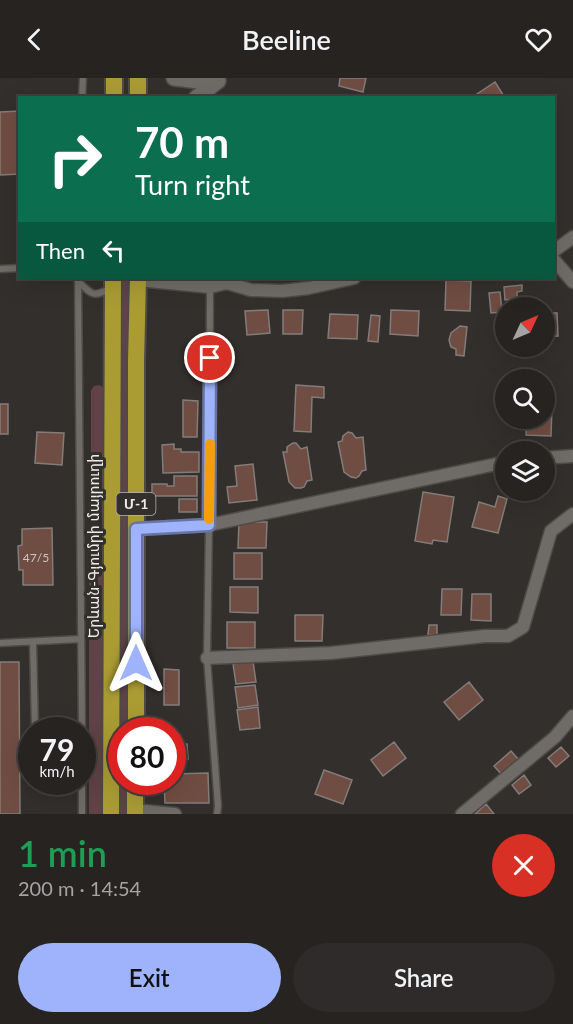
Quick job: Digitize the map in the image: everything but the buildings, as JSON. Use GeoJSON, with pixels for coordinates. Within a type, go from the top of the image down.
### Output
{"type":"FeatureCollection","features":[{"type":"Feature","properties":{"kind":"highway"},"geometry":{"type":"LineString","coordinates":[[114,78],[114,96]]}},
{"type":"Feature","properties":{"kind":"highway"},"geometry":{"type":"LineString","coordinates":[[138,78],[138,96]]}},
{"type":"Feature","properties":{"kind":"highway","name":"Մ-1"},"geometry":{"type":"LineString","coordinates":[[136,717],[138,279]]}},
{"type":"Feature","properties":{"kind":"highway","name":"Երևան-Գյումրի մայրուղի"},"geometry":{"type":"LineString","coordinates":[[111,814],[113,282]]}},
{"type":"Feature","properties":{"kind":"highway"},"geometry":{"type":"LineString","coordinates":[[135,795],[135,812]]}},
{"type":"Feature","properties":{"kind":"street"},"geometry":{"type":"LineString","coordinates":[[174,78],[217,80]]}},
{"type":"Feature","properties":{"kind":"street"},"geometry":{"type":"LineString","coordinates":[[198,96],[217,80]]}},
{"type":"Feature","properties":{"kind":"street"},"geometry":{"type":"LineString","coordinates":[[555,250],[573,237]]}},
{"type":"Feature","properties":{"kind":"street"},"geometry":{"type":"LineString","coordinates":[[555,261],[573,282]]}},
{"type":"Feature","properties":{"kind":"street"},"geometry":{"type":"LineString","coordinates":[[138,279],[210,287],[227,283],[251,290],[282,291],[350,279]]}},
{"type":"Feature","properties":{"kind":"street"},"geometry":{"type":"LineString","coordinates":[[555,457],[573,456]]}},
{"type":"Feature","properties":{"kind":"street"},"geometry":{"type":"LineString","coordinates":[[136,529],[209,525],[495,464]]}},
{"type":"Feature","properties":{"kind":"street"},"geometry":{"type":"LineString","coordinates":[[207,658],[331,653],[485,636],[508,636],[523,627],[551,531],[573,514]]}},
{"type":"Feature","properties":{"kind":"street"},"geometry":{"type":"LineString","coordinates":[[462,814],[546,744],[573,716]]}},
{"type":"Feature","properties":{"kind":"street"},"geometry":{"type":"LineString","coordinates":[[135,812],[175,814]]}},
{"type":"Feature","properties":{"kind":"lane"},"geometry":{"type":"LineString","coordinates":[[82,96],[83,78]]}},
{"type":"Feature","properties":{"kind":"lane"},"geometry":{"type":"LineString","coordinates":[[0,269],[18,268]]}},
{"type":"Feature","properties":{"kind":"lane"},"geometry":{"type":"LineString","coordinates":[[77,279],[97,295],[113,282]]}},
{"type":"Feature","properties":{"kind":"lane"},"geometry":{"type":"LineString","coordinates":[[77,279],[82,717]]}},
{"type":"Feature","properties":{"kind":"lane"},"geometry":{"type":"LineString","coordinates":[[210,287],[207,658],[217,814]]}},
{"type":"Feature","properties":{"kind":"lane"},"geometry":{"type":"LineString","coordinates":[[0,643],[81,639]]}},
{"type":"Feature","properties":{"kind":"lane"},"geometry":{"type":"LineString","coordinates":[[33,642],[34,717]]}},
{"type":"Feature","properties":{"kind":"lane"},"geometry":{"type":"LineString","coordinates":[[82,795],[82,814]]}},
{"type":"Feature","properties":{"kind":"shaded area"},"geometry":{"type":"Polygon","coordinates":[[[120,279],[130,279],[129,717],[119,717],[120,279]]]}},
{"type":"Feature","properties":{"kind":"shaded area"},"geometry":{"type":"Polygon","coordinates":[[[99,385],[105,392],[104,517],[101,519],[93,517],[91,512],[91,390],[94,386],[99,385]]]}},
{"type":"Feature","properties":{"kind":"shaded area"},"geometry":{"type":"Polygon","coordinates":[[[102,557],[106,561],[106,814],[89,814],[89,795],[96,795],[96,717],[89,717],[89,563],[93,558],[102,557]]]}},
{"type":"Feature","properties":{"kind":"shaded area"},"geometry":{"type":"Polygon","coordinates":[[[119,795],[128,795],[128,814],[119,814],[119,795]]]}},
{"type":"Feature","properties":{"kind":"slow traffic"},"geometry":{"type":"LineString","coordinates":[[209,519],[210,444]]}},
{"type":"Feature","properties":{"kind":"route"},"geometry":{"type":"LineString","coordinates":[[136,663],[136,529],[209,525],[210,358]]}}]}
